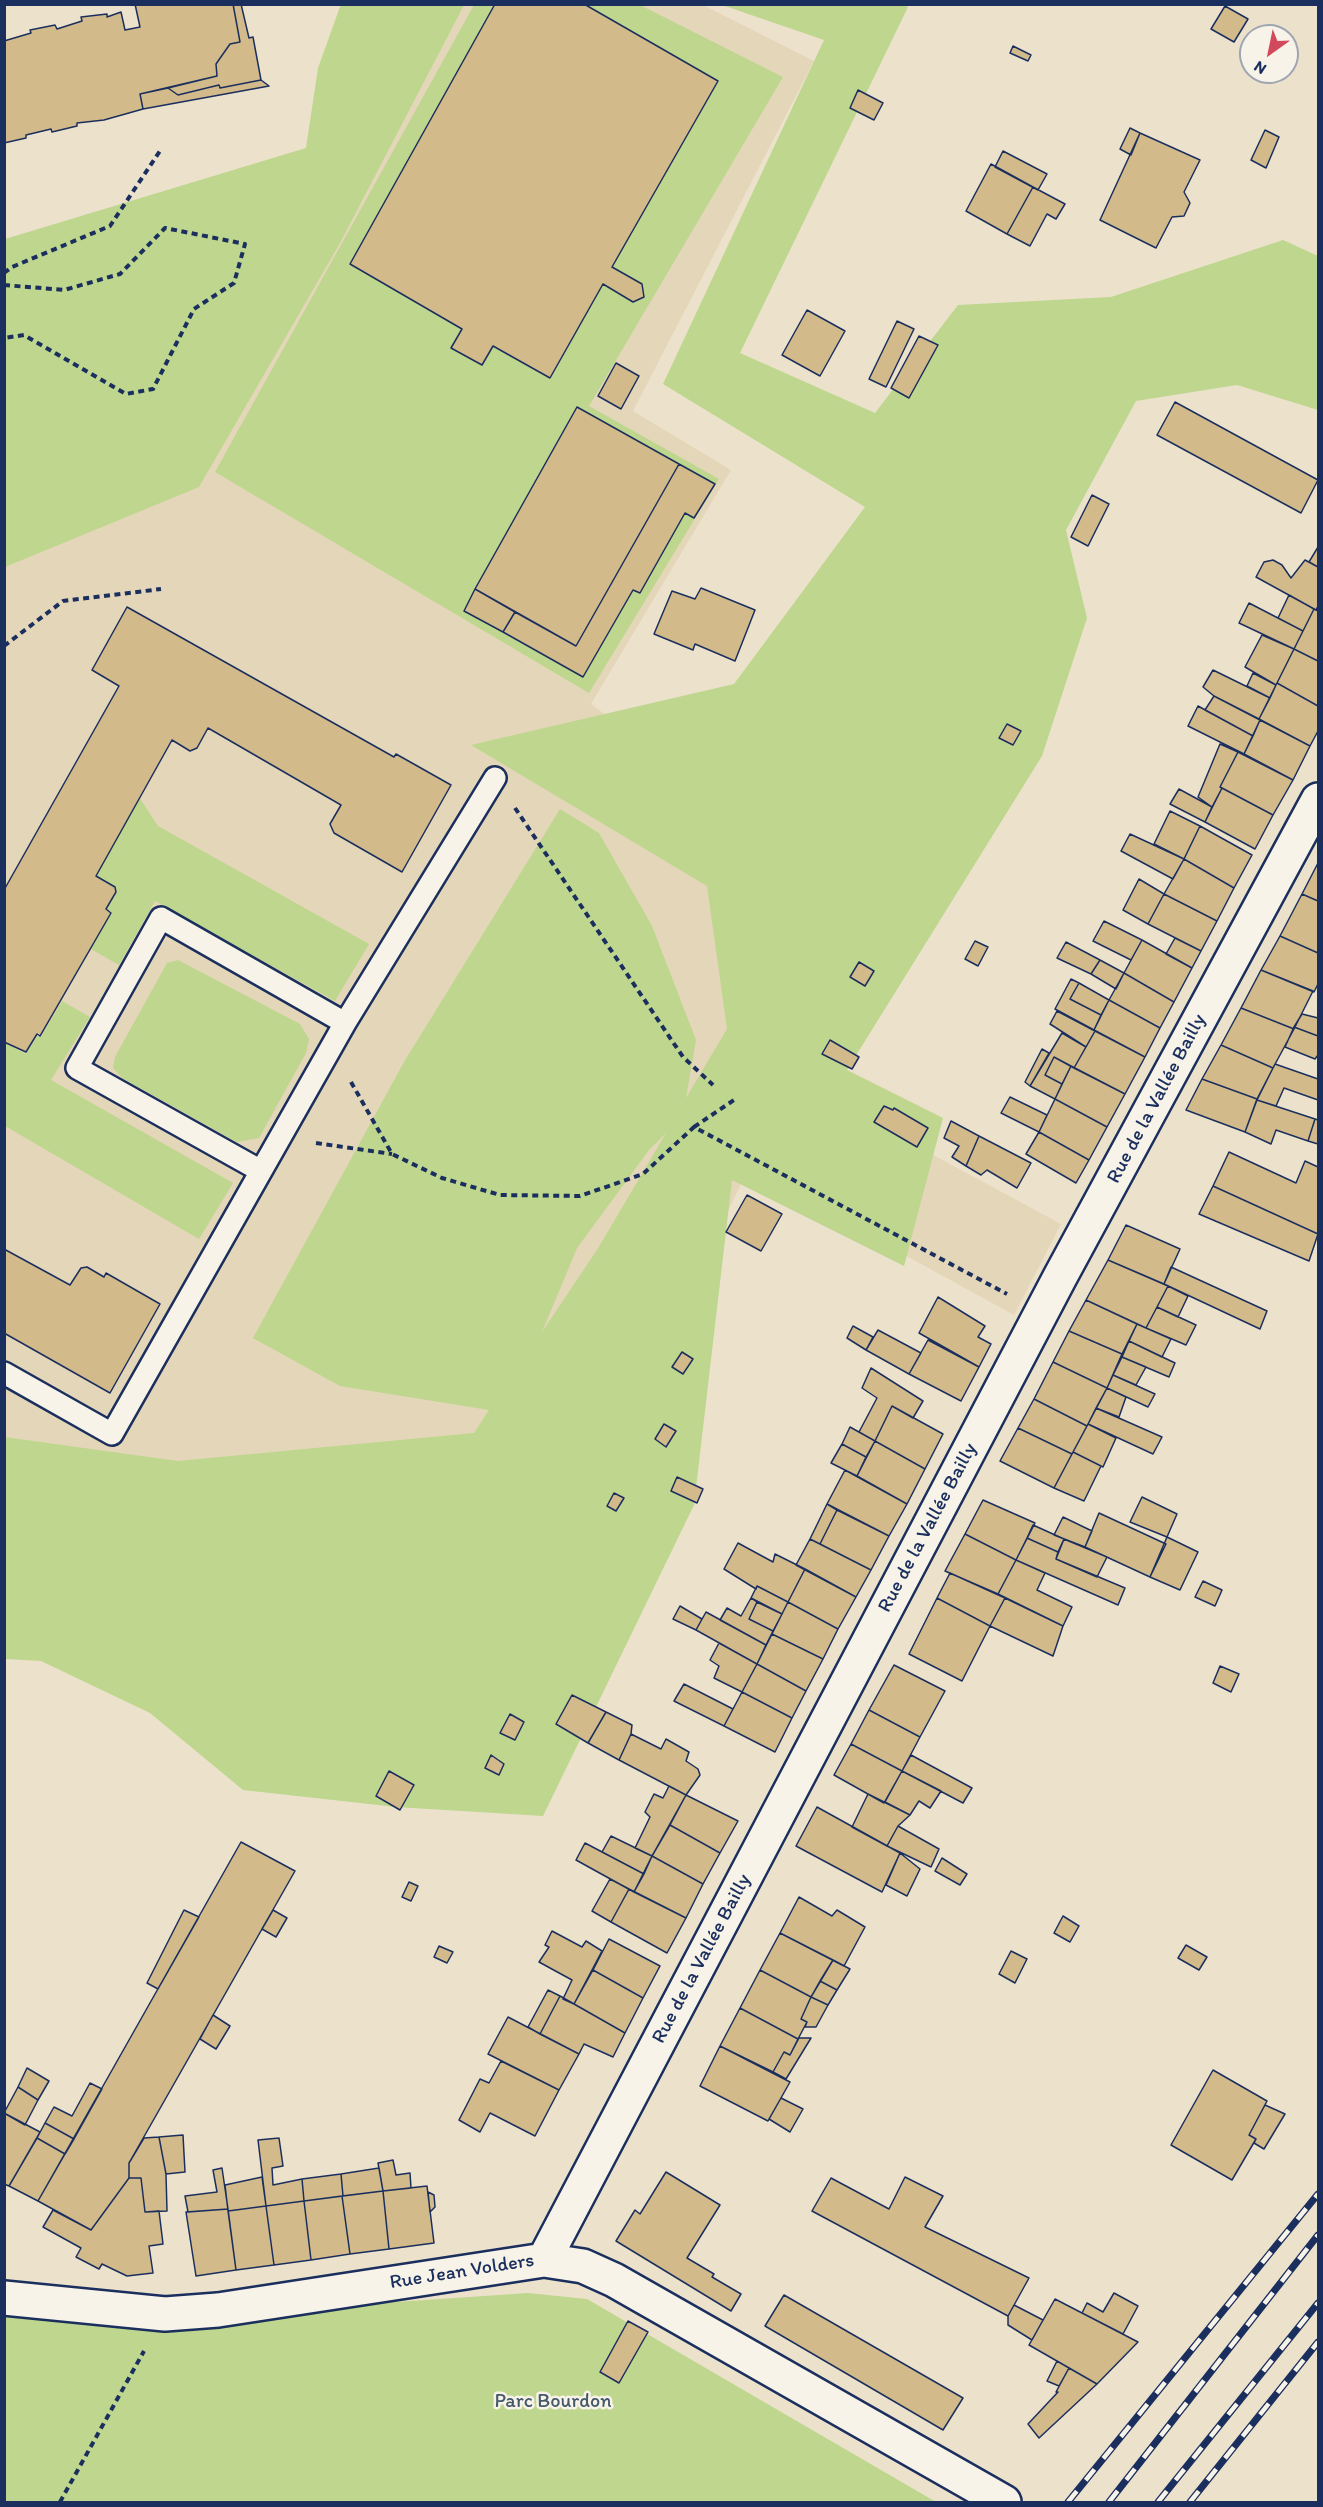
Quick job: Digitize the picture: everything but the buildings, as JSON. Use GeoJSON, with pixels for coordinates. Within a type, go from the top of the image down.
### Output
{"type":"FeatureCollection","features":[{"type":"Feature","properties":{"kind":"street","name":"Rue de la Vallée Bailly"},"geometry":{"type":"LineString","coordinates":[[544,2260],[1042,1313],[1318,800]]}},
{"type":"Feature","properties":{"kind":"street","name":"Rue Jean Volders"},"geometry":{"type":"LineString","coordinates":[[4,2298],[165,2314],[218,2310],[544,2260],[583,2266],[614,2280],[1004,2502]]}},
{"type":"Feature","properties":{"kind":"lane"},"geometry":{"type":"LineString","coordinates":[[4,1373],[112,1434],[345,1023],[495,778]]}},
{"type":"Feature","properties":{"kind":"lane"},"geometry":{"type":"LineString","coordinates":[[261,1172],[77,1068],[161,918],[345,1023]]}},
{"type":"Feature","properties":{"kind":"path"},"geometry":{"type":"LineString","coordinates":[[4,273],[12,267],[110,226],[160,151]]}},
{"type":"Feature","properties":{"kind":"path"},"geometry":{"type":"LineString","coordinates":[[4,285],[64,290],[120,274],[165,228],[245,244],[234,283],[194,309],[153,389],[126,394],[24,335],[4,338]]}},
{"type":"Feature","properties":{"kind":"path"},"geometry":{"type":"LineString","coordinates":[[4,646],[63,601],[161,589]]}},
{"type":"Feature","properties":{"kind":"path"},"geometry":{"type":"LineString","coordinates":[[495,778],[683,1058],[713,1085]]}},
{"type":"Feature","properties":{"kind":"path"},"geometry":{"type":"LineString","coordinates":[[331,1047],[392,1154]]}},
{"type":"Feature","properties":{"kind":"path"},"geometry":{"type":"LineString","coordinates":[[280,1138],[392,1154],[442,1178],[500,1195],[579,1196],[643,1173],[694,1127],[734,1100]]}},
{"type":"Feature","properties":{"kind":"path"},"geometry":{"type":"LineString","coordinates":[[694,1127],[1042,1313]]}},
{"type":"Feature","properties":{"kind":"path"},"geometry":{"type":"LineString","coordinates":[[60,2502],[165,2314]]}},
{"type":"Feature","properties":{"kind":"shaded area"},"geometry":{"type":"Polygon","coordinates":[[[426,5],[703,5],[814,61],[633,411],[731,470],[591,704],[690,778],[763,1063],[1061,1224],[1014,1315],[748,1169],[463,1770],[5,1524],[4,370],[152,454],[426,5]]]}},
{"type":"Feature","properties":{"kind":"green space"},"geometry":{"type":"Polygon","coordinates":[[[341,4],[464,5],[340,243],[199,487],[5,567],[5,239],[306,148],[318,68],[341,4]]]}},
{"type":"Feature","properties":{"kind":"green space"},"geometry":{"type":"Polygon","coordinates":[[[901,4],[908,7],[740,353],[875,413],[958,305],[1111,297],[1283,240],[1318,256],[1318,410],[1237,385],[1136,401],[1066,530],[1087,618],[1042,756],[847,1070],[943,1118],[904,1266],[732,1180],[694,1505],[543,1816],[396,1807],[243,1790],[150,1713],[41,1661],[5,1659],[4,1437],[178,1461],[474,1433],[489,1410],[340,1386],[253,1338],[404,1062],[560,809],[599,833],[652,926],[696,1040],[686,1098],[727,1029],[707,886],[471,745],[734,684],[865,507],[663,384],[824,40],[722,5],[901,4]],[[666,1133],[649,1150],[577,1248],[542,1332],[597,1250],[666,1133]]]}},
{"type":"Feature","properties":{"kind":"green space"},"geometry":{"type":"Polygon","coordinates":[[[474,5],[640,5],[783,77],[589,406],[719,479],[589,693],[215,472],[474,5]]]}},
{"type":"Feature","properties":{"kind":"green space"},"geometry":{"type":"Polygon","coordinates":[[[139,797],[158,826],[369,944],[335,1001],[155,901],[119,965],[91,949],[112,912],[107,909],[117,892],[116,888],[95,876],[139,797]]]}},
{"type":"Feature","properties":{"kind":"green space"},"geometry":{"type":"Polygon","coordinates":[[[178,960],[300,1024],[309,1039],[306,1053],[259,1138],[237,1142],[122,1078],[113,1068],[115,1057],[167,963],[178,960]]]}},
{"type":"Feature","properties":{"kind":"green space"},"geometry":{"type":"Polygon","coordinates":[[[62,1001],[90,1017],[51,1080],[233,1183],[199,1239],[5,1126],[5,1043],[26,1054],[37,1036],[41,1037],[62,1001]]]}},
{"type":"Feature","properties":{"kind":"green space","name":"Parc Bourdon"},"geometry":{"type":"Polygon","coordinates":[[[528,2293],[587,2299],[936,2502],[5,2502],[4,2309],[381,2303],[528,2293]]]}},
{"type":"Feature","properties":{"kind":"railway"},"geometry":{"type":"LineString","coordinates":[[1068,2502],[1318,2194]]}},
{"type":"Feature","properties":{"kind":"railway"},"geometry":{"type":"LineString","coordinates":[[1109,2502],[1318,2235]]}},
{"type":"Feature","properties":{"kind":"railway"},"geometry":{"type":"LineString","coordinates":[[1158,2502],[1318,2303]]}},
{"type":"Feature","properties":{"kind":"railway"},"geometry":{"type":"LineString","coordinates":[[1190,2502],[1318,2342]]}}]}
